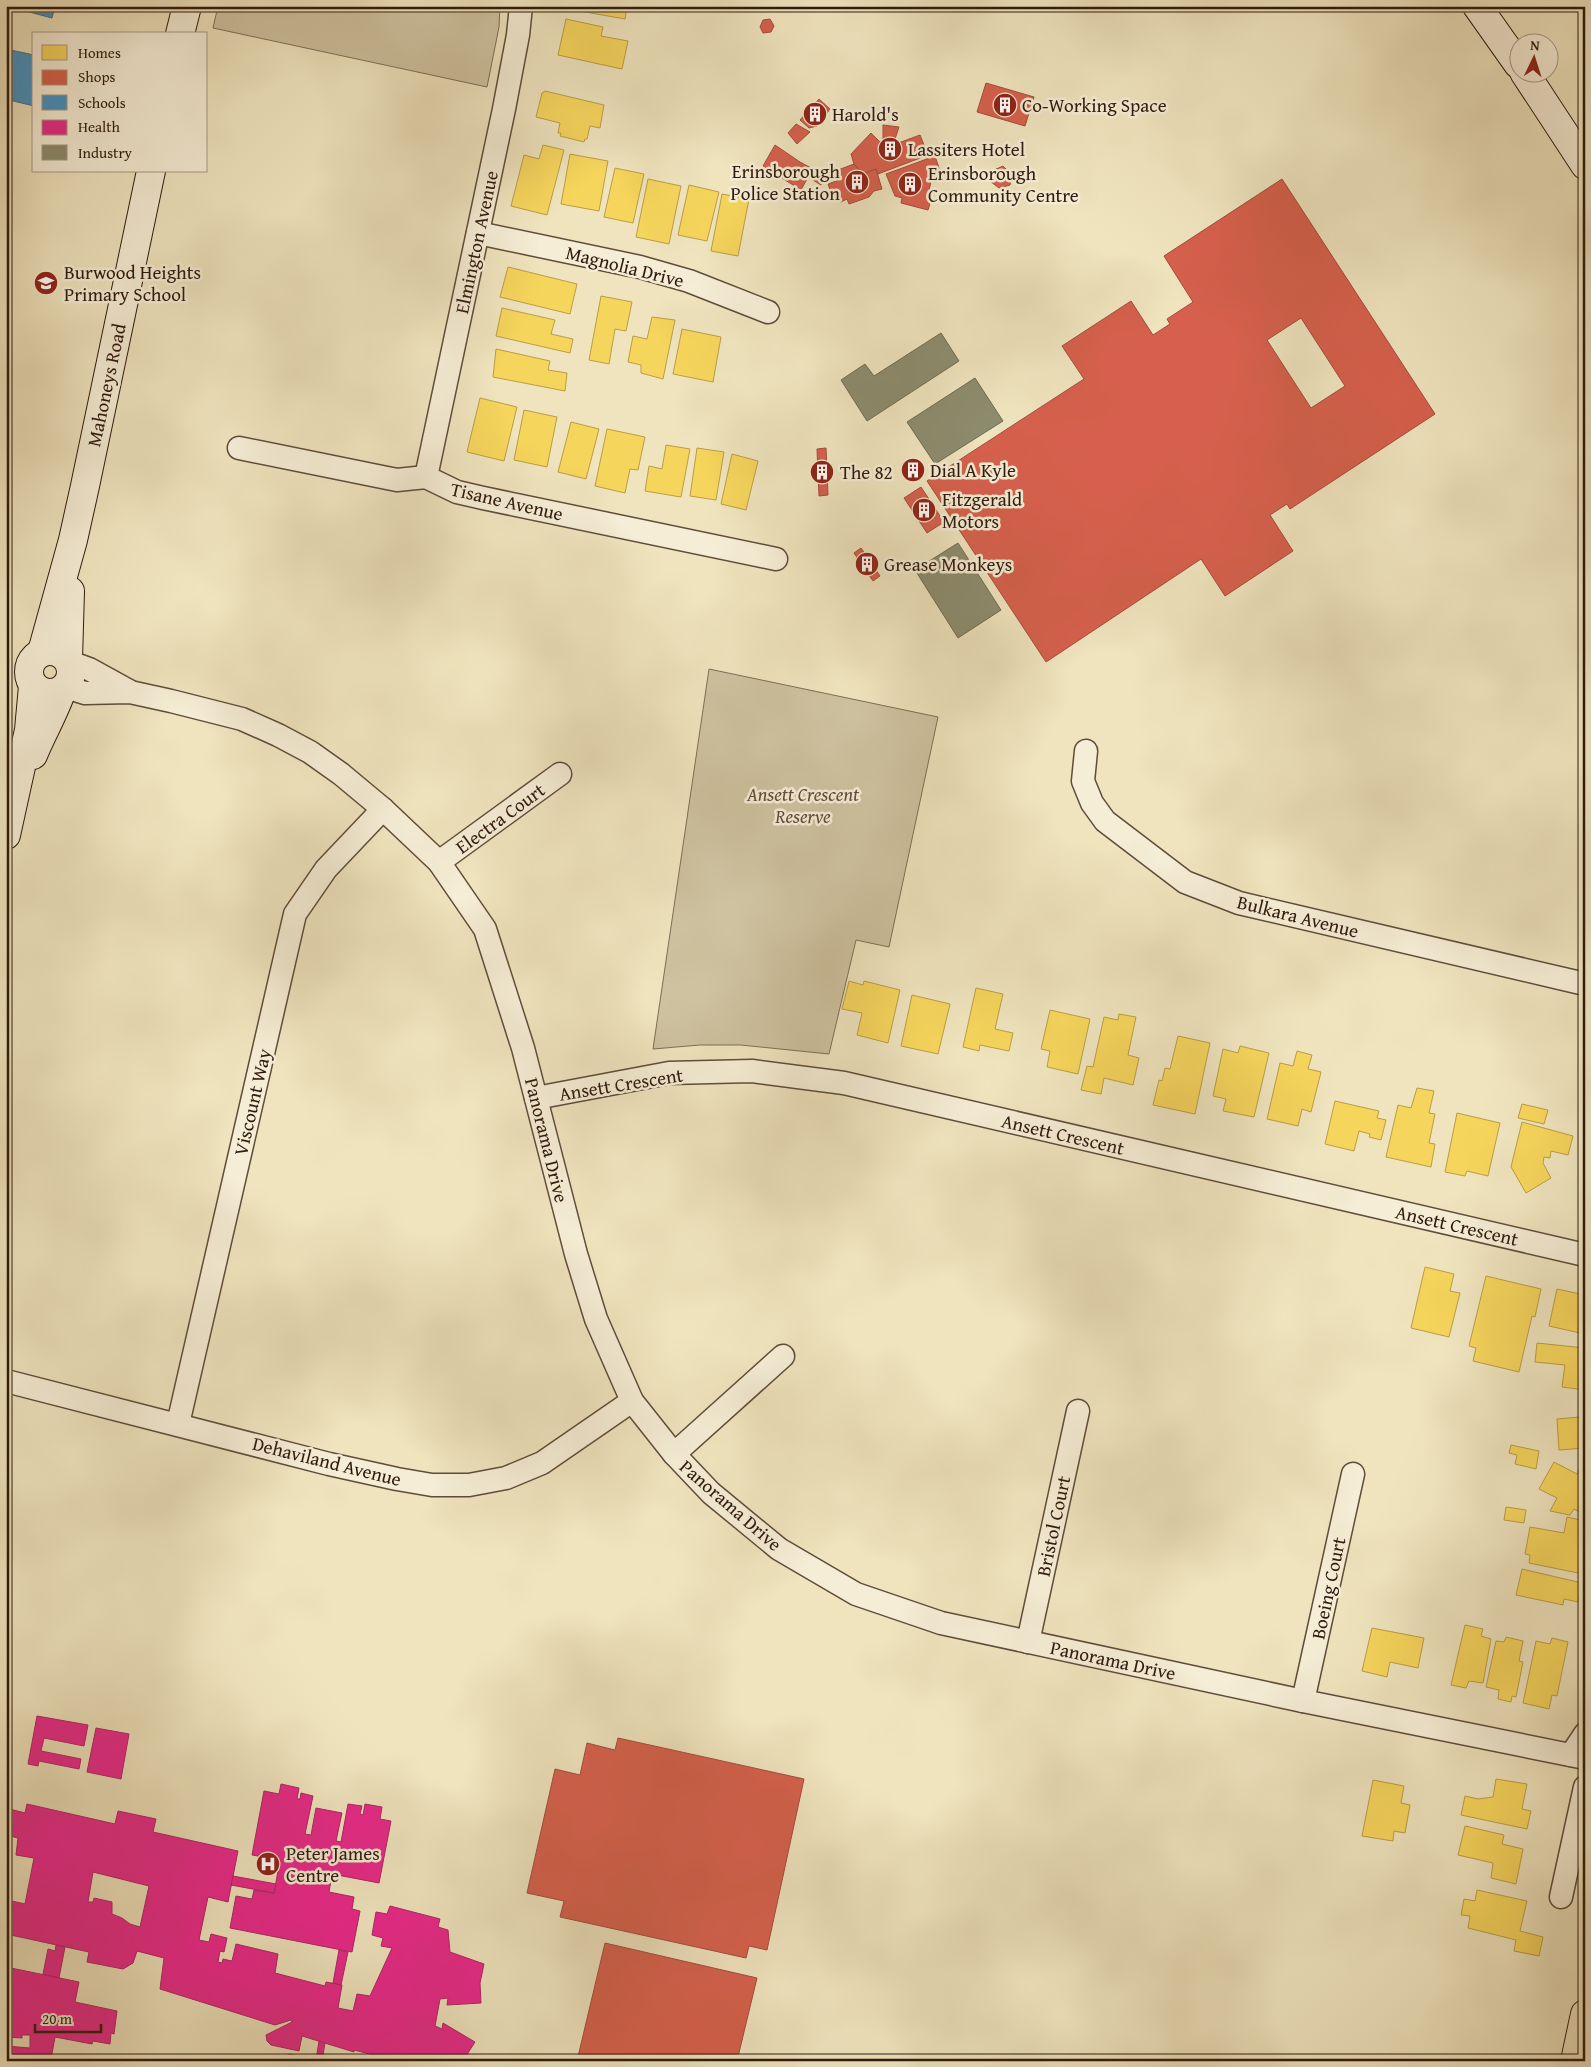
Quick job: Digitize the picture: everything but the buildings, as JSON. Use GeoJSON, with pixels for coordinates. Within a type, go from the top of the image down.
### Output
{"type":"FeatureCollection","features":[{"type":"Feature","properties":{"kind":"highway"},"geometry":{"type":"LineString","coordinates":[[1575,2061],[1585,2014]]}},
{"type":"Feature","properties":{"kind":"main road"},"geometry":{"type":"LineString","coordinates":[[180,32],[186,6]]}},
{"type":"Feature","properties":{"kind":"main road"},"geometry":{"type":"LineString","coordinates":[[1477,6],[1508,50]]}},
{"type":"Feature","properties":{"kind":"main road"},"geometry":{"type":"LineString","coordinates":[[1531,82],[1582,155]]}},
{"type":"Feature","properties":{"kind":"main road","name":"Mahoneys Road"},"geometry":{"type":"LineString","coordinates":[[42,652],[73,540],[151,172]]}},
{"type":"Feature","properties":{"kind":"main road","name":"Mahoneys Road"},"geometry":{"type":"LineString","coordinates":[[15,798],[42,733],[55,712],[66,675],[73,540]]}},
{"type":"Feature","properties":{"kind":"main road"},"geometry":{"type":"LineString","coordinates":[[54,651],[61,653],[66,675],[50,694],[33,686],[28,673],[32,660],[42,652],[54,651]]}},
{"type":"Feature","properties":{"kind":"main road","name":"Mahoneys Road"},"geometry":{"type":"LineString","coordinates":[[6,835],[29,730],[33,686]]}},
{"type":"Feature","properties":{"kind":"street","name":"Elmington Avenue"},"geometry":{"type":"LineString","coordinates":[[426,478],[518,35],[521,6]]}},
{"type":"Feature","properties":{"kind":"street","name":"Magnolia Drive"},"geometry":{"type":"LineString","coordinates":[[478,232],[640,266],[689,281],[768,312]]}},
{"type":"Feature","properties":{"kind":"street","name":"Tisane Avenue"},"geometry":{"type":"LineString","coordinates":[[239,448],[397,480],[426,478],[457,492],[776,559]]}},
{"type":"Feature","properties":{"kind":"street","name":"Panorama Drive"},"geometry":{"type":"LineString","coordinates":[[66,675],[89,669],[130,692],[204,708],[242,719],[278,735],[310,752],[383,809],[439,862],[485,929],[523,1048],[576,1254],[596,1319],[632,1401],[674,1454],[711,1493],[779,1549],[856,1594],[942,1623],[1303,1701],[1578,1757]]}},
{"type":"Feature","properties":{"kind":"street","name":"Bulkara Avenue"},"geometry":{"type":"LineString","coordinates":[[1086,751],[1083,781],[1092,803],[1105,821],[1185,882],[1239,902],[1585,984]]}},
{"type":"Feature","properties":{"kind":"street","name":"Electra Court"},"geometry":{"type":"LineString","coordinates":[[439,862],[560,774]]}},
{"type":"Feature","properties":{"kind":"street","name":"Viscount Way"},"geometry":{"type":"LineString","coordinates":[[178,1424],[295,914],[326,869],[383,809]]}},
{"type":"Feature","properties":{"kind":"street","name":"Ansett Crescent"},"geometry":{"type":"LineString","coordinates":[[536,1098],[670,1073],[752,1071],[844,1083],[1585,1255]]}},
{"type":"Feature","properties":{"kind":"street"},"geometry":{"type":"LineString","coordinates":[[674,1454],[783,1356]]}},
{"type":"Feature","properties":{"kind":"street","name":"Dehaviland Avenue"},"geometry":{"type":"LineString","coordinates":[[6,1381],[397,1480],[432,1485],[469,1485],[506,1478],[542,1462],[632,1401]]}},
{"type":"Feature","properties":{"kind":"street","name":"Bristol Court"},"geometry":{"type":"LineString","coordinates":[[1028,1642],[1078,1411]]}},
{"type":"Feature","properties":{"kind":"street","name":"Boeing Court"},"geometry":{"type":"LineString","coordinates":[[1303,1701],[1352,1474]]}},
{"type":"Feature","properties":{"kind":"street"},"geometry":{"type":"LineString","coordinates":[[1578,1757],[1585,1734]]}},
{"type":"Feature","properties":{"kind":"street"},"geometry":{"type":"LineString","coordinates":[[1561,1897],[1585,1787]]}},
{"type":"Feature","properties":{"kind":"green space"},"geometry":{"type":"Polygon","coordinates":[[[218,6],[500,6],[499,27],[487,87],[213,28],[218,6]]]}},
{"type":"Feature","properties":{"kind":"green space","name":"Ansett Crescent Reserve"},"geometry":{"type":"Polygon","coordinates":[[[709,669],[938,717],[889,947],[856,940],[829,1054],[741,1045],[700,1045],[653,1049],[709,669]]]}},
{"type":"Feature","properties":{"kind":"place","name":"Co-Working Space"},"geometry":{"type":"Point","coordinates":[1005,105]}},
{"type":"Feature","properties":{"kind":"place","name":"Harold's"},"geometry":{"type":"Point","coordinates":[815,114]}},
{"type":"Feature","properties":{"kind":"place","name":"Lassiters Hotel"},"geometry":{"type":"Point","coordinates":[890,149]}},
{"type":"Feature","properties":{"kind":"place","name":"Erinsborough Police Station"},"geometry":{"type":"Point","coordinates":[857,182]}},
{"type":"Feature","properties":{"kind":"place","name":"Erinsborough Community Centre"},"geometry":{"type":"Point","coordinates":[910,184]}},
{"type":"Feature","properties":{"kind":"place","name":"Burwood Heights Primary School"},"geometry":{"type":"Point","coordinates":[46,283]}},
{"type":"Feature","properties":{"kind":"place","name":"Dial A Kyle"},"geometry":{"type":"Point","coordinates":[913,470]}},
{"type":"Feature","properties":{"kind":"place","name":"The 82"},"geometry":{"type":"Point","coordinates":[822,472]}},
{"type":"Feature","properties":{"kind":"place","name":"Fitzgerald Motors"},"geometry":{"type":"Point","coordinates":[924,510]}},
{"type":"Feature","properties":{"kind":"place","name":"Grease Monkeys"},"geometry":{"type":"Point","coordinates":[867,564]}},
{"type":"Feature","properties":{"kind":"place","name":"Peter James Centre"},"geometry":{"type":"Point","coordinates":[268,1864]}}]}
